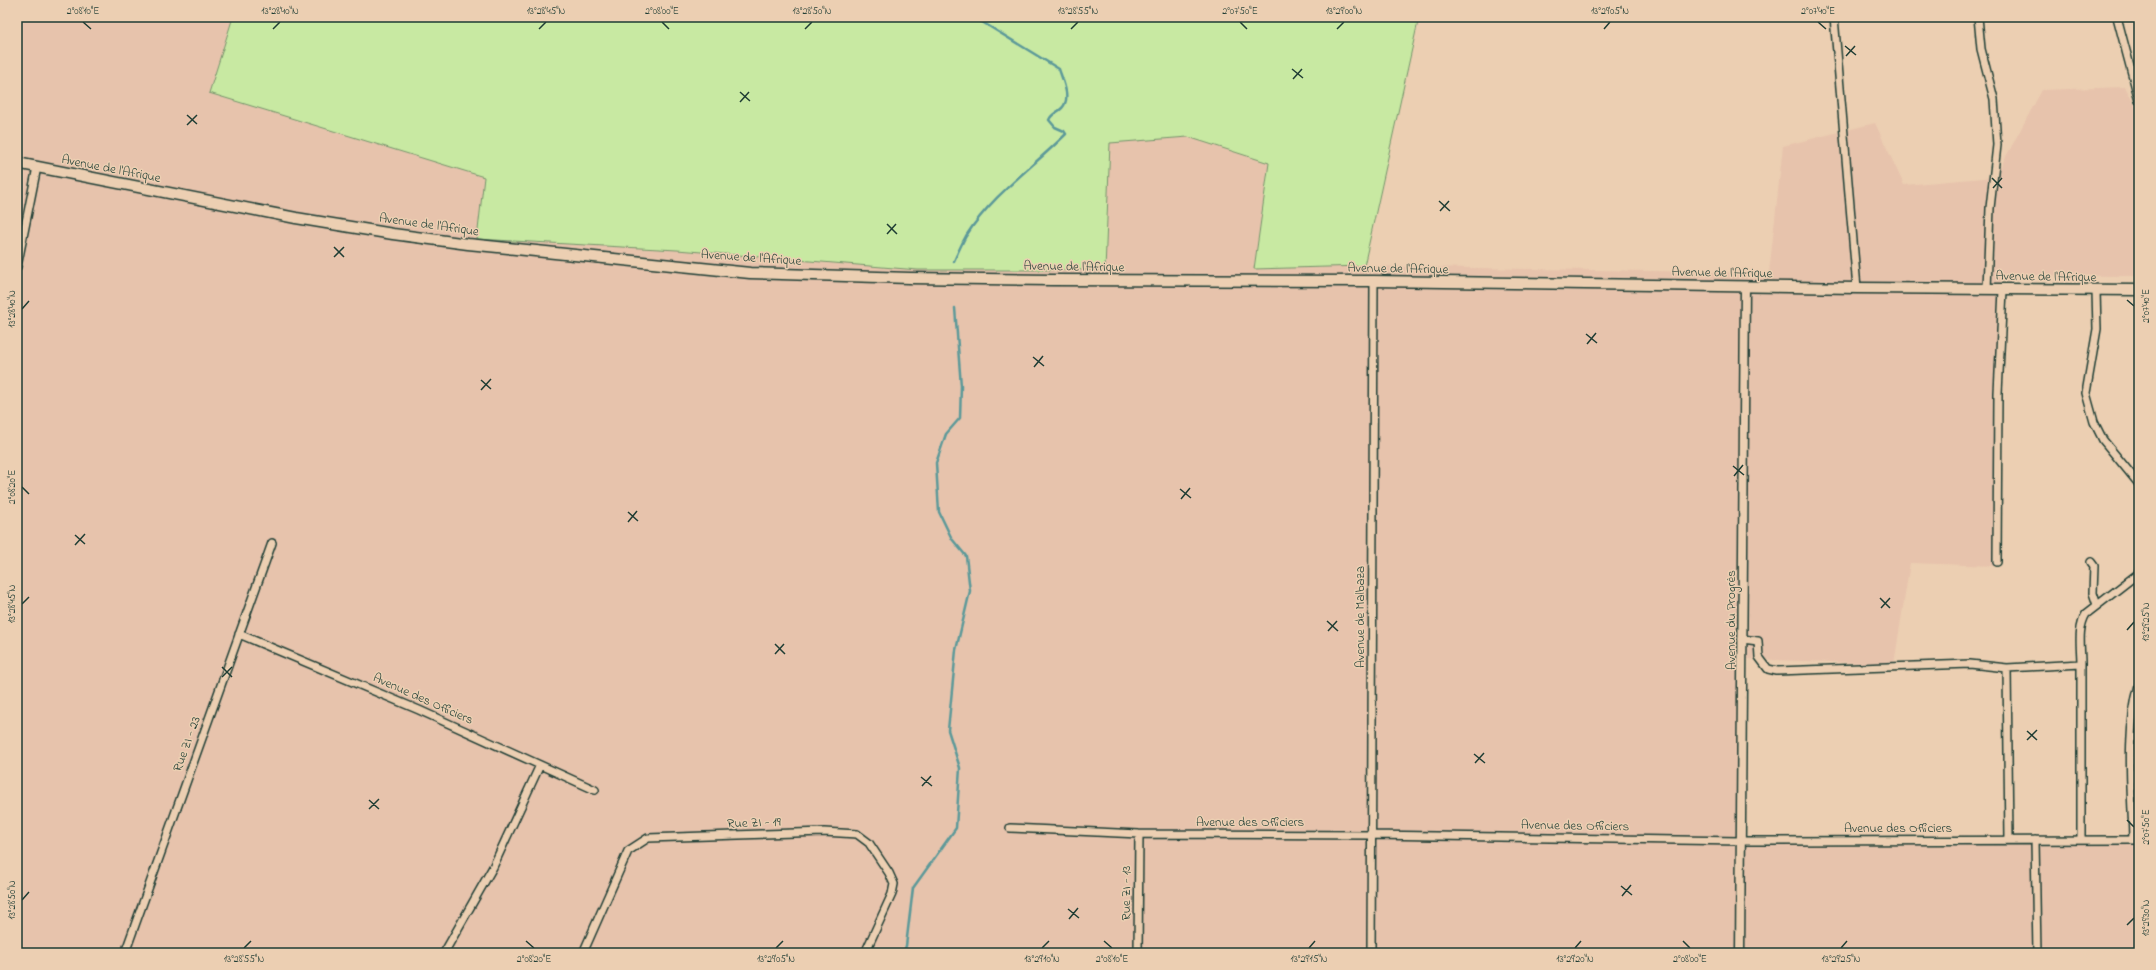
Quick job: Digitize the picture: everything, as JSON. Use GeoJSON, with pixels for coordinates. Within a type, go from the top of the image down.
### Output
{"type":"FeatureCollection","features":[{"type":"Feature","properties":{"kind":"main road","name":"Avenue de l'Afrique"},"geometry":{"type":"LineString","coordinates":[[17,163],[296,218],[393,234],[468,244],[750,273],[923,278],[1374,281],[2003,290],[2139,290]]}},
{"type":"Feature","properties":{"kind":"street"},"geometry":{"type":"LineString","coordinates":[[1834,17],[1857,288]]}},
{"type":"Feature","properties":{"kind":"street"},"geometry":{"type":"LineString","coordinates":[[1978,17],[1981,49],[1994,99],[1997,145],[1990,208],[1987,289]]}},
{"type":"Feature","properties":{"kind":"street"},"geometry":{"type":"LineString","coordinates":[[2117,17],[2139,100]]}},
{"type":"Feature","properties":{"kind":"street"},"geometry":{"type":"LineString","coordinates":[[17,267],[37,168]]}},
{"type":"Feature","properties":{"kind":"street","name":"Avenue de Malbaza"},"geometry":{"type":"LineString","coordinates":[[1371,953],[1374,281]]}},
{"type":"Feature","properties":{"kind":"street","name":"Avenue du Progrès"},"geometry":{"type":"LineString","coordinates":[[1740,953],[1745,286]]}},
{"type":"Feature","properties":{"kind":"street"},"geometry":{"type":"LineString","coordinates":[[1998,562],[1998,393],[2003,290]]}},
{"type":"Feature","properties":{"kind":"street"},"geometry":{"type":"LineString","coordinates":[[2096,291],[2097,329],[2086,393],[2094,422],[2103,440],[2139,484]]}},
{"type":"Feature","properties":{"kind":"street","name":"Rue ZI - 23"},"geometry":{"type":"LineString","coordinates":[[124,953],[272,543]]}},
{"type":"Feature","properties":{"kind":"street"},"geometry":{"type":"LineString","coordinates":[[2090,562],[2094,566],[2093,593],[2097,605]]}},
{"type":"Feature","properties":{"kind":"street"},"geometry":{"type":"LineString","coordinates":[[2081,839],[2082,622],[2086,614],[2139,572]]}},
{"type":"Feature","properties":{"kind":"street","name":"Avenue des Officiers"},"geometry":{"type":"LineString","coordinates":[[239,634],[419,710],[595,790]]}},
{"type":"Feature","properties":{"kind":"street"},"geometry":{"type":"LineString","coordinates":[[1742,639],[1758,641],[1759,657],[1765,666],[1772,670],[1867,669],[1970,664],[2006,668],[2081,664]]}},
{"type":"Feature","properties":{"kind":"street"},"geometry":{"type":"LineString","coordinates":[[2006,668],[2009,840]]}},
{"type":"Feature","properties":{"kind":"street"},"geometry":{"type":"LineString","coordinates":[[2136,840],[2131,738],[2133,706],[2139,685]]}},
{"type":"Feature","properties":{"kind":"street"},"geometry":{"type":"LineString","coordinates":[[2131,738],[2139,737]]}},
{"type":"Feature","properties":{"kind":"street"},"geometry":{"type":"LineString","coordinates":[[444,953],[493,867],[540,765]]}},
{"type":"Feature","properties":{"kind":"street","name":"Avenue des Officiers"},"geometry":{"type":"LineString","coordinates":[[1010,828],[1138,834],[1372,835],[1740,841],[2136,840]]}},
{"type":"Feature","properties":{"kind":"street","name":"Rue ZI - 19"},"geometry":{"type":"LineString","coordinates":[[583,953],[628,851],[643,840],[648,838],[824,832],[857,834],[864,838],[874,850],[893,880],[894,888],[892,894],[865,953]]}},
{"type":"Feature","properties":{"kind":"street","name":"Rue ZI - 13"},"geometry":{"type":"LineString","coordinates":[[1138,834],[1138,953]]}},
{"type":"Feature","properties":{"kind":"street"},"geometry":{"type":"LineString","coordinates":[[2035,840],[2037,953]]}},
{"type":"Feature","properties":{"kind":"shaded area"},"geometry":{"type":"Polygon","coordinates":[[[17,17],[233,17],[209,93],[484,177],[478,239],[677,250],[918,270],[1105,270],[1109,142],[1188,137],[1269,163],[1254,269],[1364,266],[1769,273],[1783,146],[1875,123],[1904,185],[1995,177],[2042,90],[2125,87],[2139,111],[2139,276],[2001,275],[1995,566],[1910,563],[1894,664],[1745,659],[1740,846],[2139,845],[2139,953],[17,953],[17,17]]]}},
{"type":"Feature","properties":{"kind":"green space"},"geometry":{"type":"Polygon","coordinates":[[[233,17],[1419,17],[1364,266],[1254,269],[1269,163],[1188,137],[1110,143],[1105,270],[918,270],[677,250],[477,239],[484,177],[209,93],[233,17]]]}},
{"type":"Feature","properties":{"kind":"waterway"},"geometry":{"type":"LineString","coordinates":[[954,261],[966,236],[988,207],[1000,194],[1066,134],[1064,131],[1055,127],[1049,120],[1053,114],[1062,108],[1066,99],[1065,88],[1059,69],[974,17]]}},
{"type":"Feature","properties":{"kind":"waterway"},"geometry":{"type":"LineString","coordinates":[[903,953],[906,946],[913,888],[956,828],[960,768],[948,730],[956,650],[970,591],[966,556],[952,539],[939,512],[936,463],[946,434],[960,418],[961,386],[955,308]]}}]}
